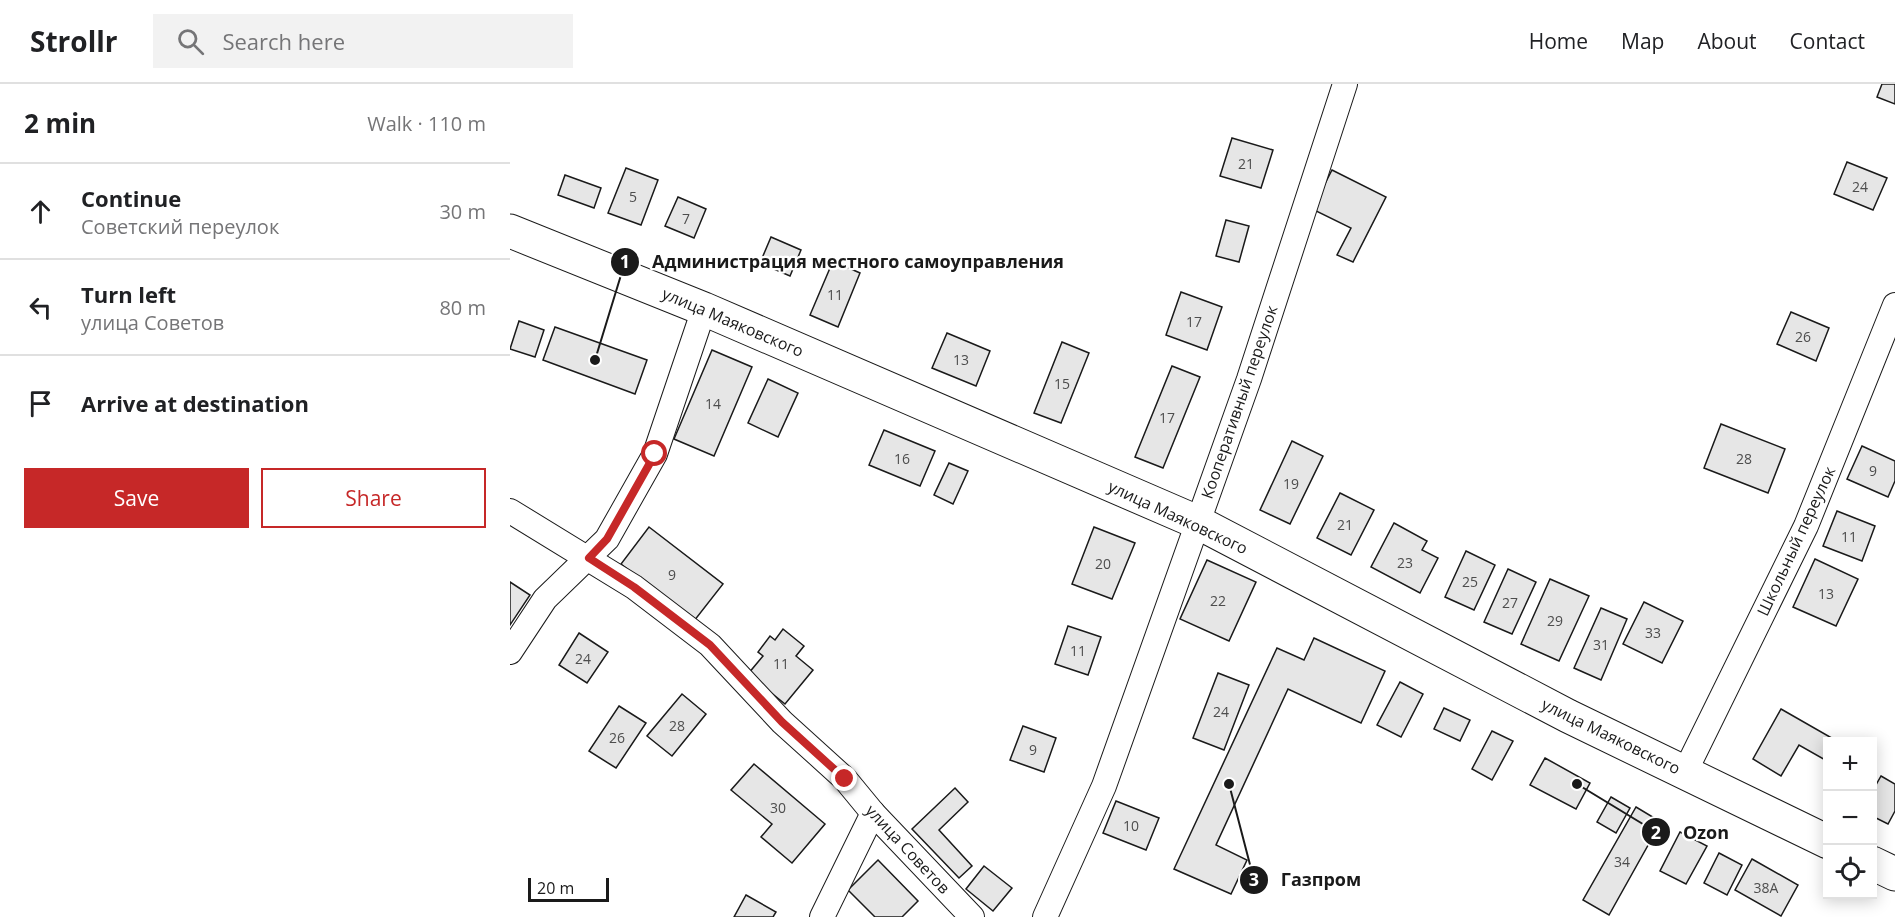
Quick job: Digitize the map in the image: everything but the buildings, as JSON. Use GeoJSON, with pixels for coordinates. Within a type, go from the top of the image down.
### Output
{"type":"FeatureCollection","features":[{"type":"Feature","properties":{"kind":"street","name":"Кооперативный переулок"},"geometry":{"type":"LineString","coordinates":[[1045,917],[1104,786],[1249,380],[1345,84]]}},
{"type":"Feature","properties":{"kind":"street","name":"улица Маяковского"},"geometry":{"type":"LineString","coordinates":[[510,231],[704,309],[1197,522],[1568,716],[1823,840]]}},
{"type":"Feature","properties":{"kind":"street","name":"Школьный переулок"},"geometry":{"type":"LineString","coordinates":[[1685,772],[1806,526],[1895,305]]}},
{"type":"Feature","properties":{"kind":"street"},"geometry":{"type":"LineString","coordinates":[[510,652],[545,599],[607,539],[655,454],[704,309]]}},
{"type":"Feature","properties":{"kind":"street","name":"улица Советов"},"geometry":{"type":"LineString","coordinates":[[510,511],[634,587],[710,645],[782,722],[845,779],[873,813],[972,917]]}},
{"type":"Feature","properties":{"kind":"street"},"geometry":{"type":"LineString","coordinates":[[822,917],[873,813]]}},
{"type":"Feature","properties":{"kind":"street"},"geometry":{"type":"LineString","coordinates":[[1877,865],[1895,874]]}},
{"type":"Feature","properties":{"kind":"place","name":"Администрация местного самоуправления"},"geometry":{"type":"Point","coordinates":[595,360]}},
{"type":"Feature","properties":{"kind":"place","name":"Газпром"},"geometry":{"type":"Point","coordinates":[1229,784]}},
{"type":"Feature","properties":{"kind":"place","name":"Ozon"},"geometry":{"type":"Point","coordinates":[1577,784]}},
{"type":"Feature","properties":{"kind":"route"},"geometry":{"type":"LineString","coordinates":[[655,454],[607,539],[589,558],[634,587],[710,645],[782,722],[845,779]]}}]}
